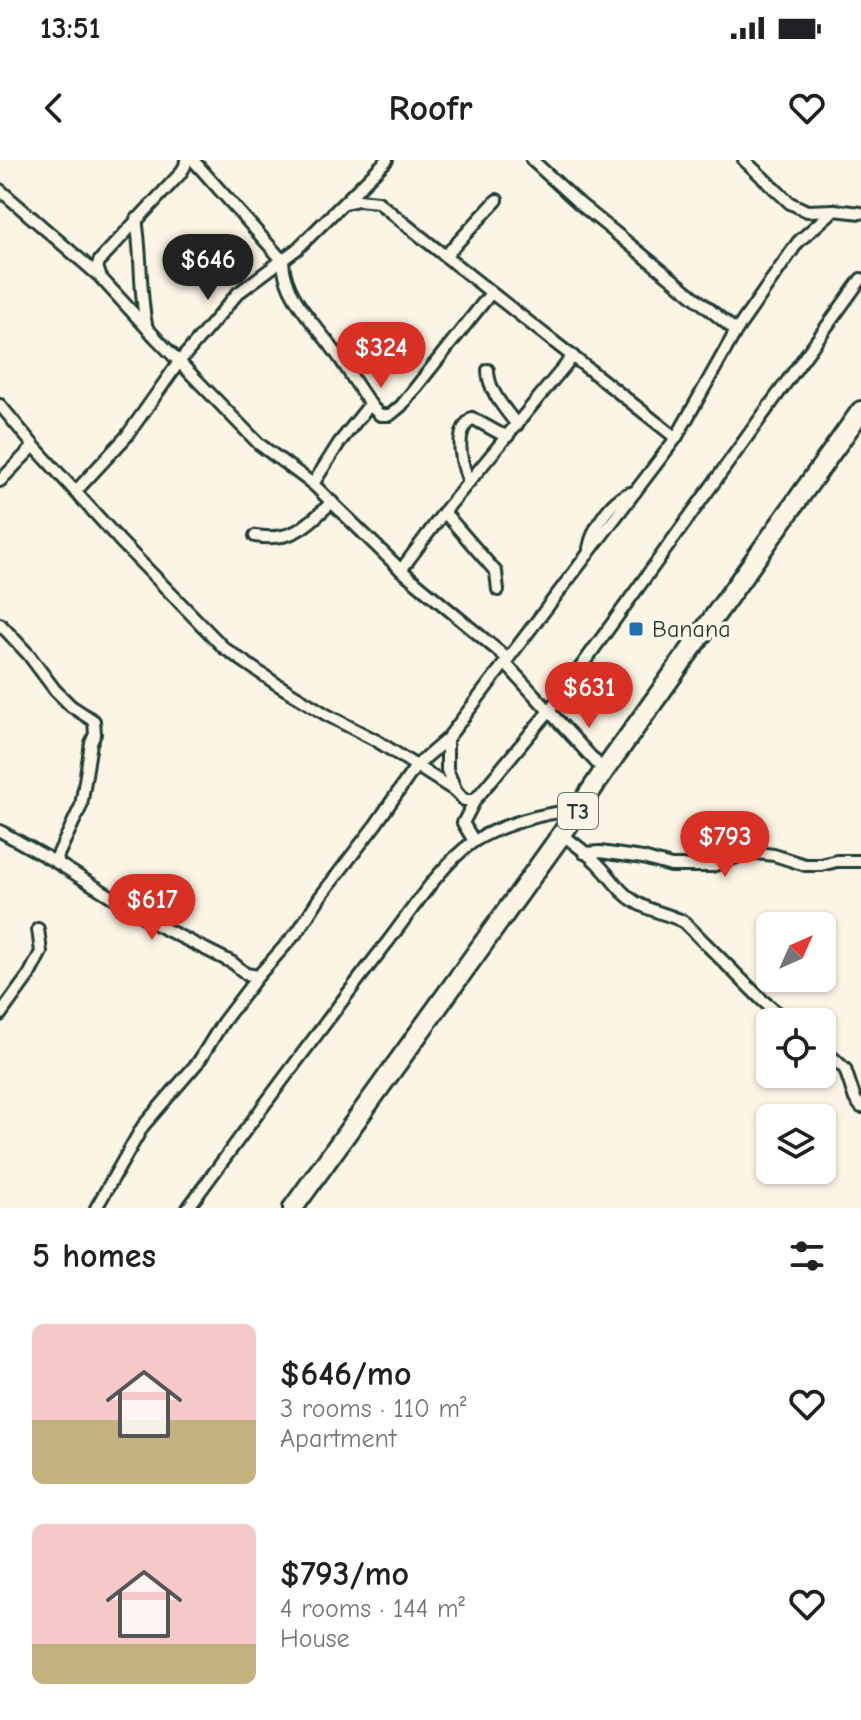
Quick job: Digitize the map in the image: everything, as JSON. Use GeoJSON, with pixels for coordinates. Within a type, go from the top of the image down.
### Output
{"type":"FeatureCollection","features":[{"type":"Feature","properties":{"kind":"highway","name":"T3"},"geometry":{"type":"LineString","coordinates":[[293,1208],[861,411]]}},
{"type":"Feature","properties":{"kind":"street"},"geometry":{"type":"LineString","coordinates":[[101,278],[97,267],[100,260],[180,174],[186,160]]}},
{"type":"Feature","properties":{"kind":"street"},"geometry":{"type":"LineString","coordinates":[[193,160],[283,261],[283,269],[296,299],[380,415],[390,415],[401,406],[491,293]]}},
{"type":"Feature","properties":{"kind":"street"},"geometry":{"type":"LineString","coordinates":[[76,491],[126,437],[179,362],[238,293],[283,261],[387,160]]}},
{"type":"Feature","properties":{"kind":"street"},"geometry":{"type":"LineString","coordinates":[[532,160],[580,204],[736,331]]}},
{"type":"Feature","properties":{"kind":"street"},"geometry":{"type":"LineString","coordinates":[[744,160],[790,203],[807,211],[861,213]]}},
{"type":"Feature","properties":{"kind":"street"},"geometry":{"type":"LineString","coordinates":[[371,175],[372,190],[378,202],[676,438]]}},
{"type":"Feature","properties":{"kind":"street"},"geometry":{"type":"LineString","coordinates":[[0,190],[101,278],[259,444],[313,484],[401,570],[506,661],[604,771]]}},
{"type":"Feature","properties":{"kind":"street"},"geometry":{"type":"LineString","coordinates":[[343,204],[358,200],[378,202]]}},
{"type":"Feature","properties":{"kind":"street"},"geometry":{"type":"LineString","coordinates":[[445,256],[497,200]]}},
{"type":"Feature","properties":{"kind":"street"},"geometry":{"type":"LineString","coordinates":[[96,1208],[139,1132],[199,1061],[258,976],[299,930],[416,766],[447,739],[676,438],[736,331],[798,242],[834,210]]}},
{"type":"Feature","properties":{"kind":"street"},"geometry":{"type":"LineString","coordinates":[[136,219],[146,326]]}},
{"type":"Feature","properties":{"kind":"street"},"geometry":{"type":"LineString","coordinates":[[474,841],[463,823],[475,800],[549,711],[861,279]]}},
{"type":"Feature","properties":{"kind":"street"},"geometry":{"type":"LineString","coordinates":[[401,570],[444,512],[573,356]]}},
{"type":"Feature","properties":{"kind":"street"},"geometry":{"type":"LineString","coordinates":[[488,370],[492,388],[517,425]]}},
{"type":"Feature","properties":{"kind":"street"},"geometry":{"type":"LineString","coordinates":[[313,484],[339,443],[370,404]]}},
{"type":"Feature","properties":{"kind":"street"},"geometry":{"type":"LineString","coordinates":[[0,405],[121,542],[224,648],[327,715],[377,741],[457,792],[464,800],[475,800]]}},
{"type":"Feature","properties":{"kind":"street"},"geometry":{"type":"LineString","coordinates":[[469,482],[459,439],[468,420],[472,418],[508,436]]}},
{"type":"Feature","properties":{"kind":"street"},"geometry":{"type":"LineString","coordinates":[[0,481],[34,446]]}},
{"type":"Feature","properties":{"kind":"street"},"geometry":{"type":"LineString","coordinates":[[255,536],[284,537],[295,533],[332,502]]}},
{"type":"Feature","properties":{"kind":"street"},"geometry":{"type":"LineString","coordinates":[[444,512],[496,572],[498,590]]}},
{"type":"Feature","properties":{"kind":"street"},"geometry":{"type":"LineString","coordinates":[[0,624],[55,690],[71,706],[94,721],[96,726],[81,806],[57,857],[59,864]]}},
{"type":"Feature","properties":{"kind":"street"},"geometry":{"type":"LineString","coordinates":[[447,739],[447,770],[457,792]]}},
{"type":"Feature","properties":{"kind":"street"},"geometry":{"type":"LineString","coordinates":[[188,1208],[334,1011],[448,865],[474,841],[531,818],[564,810],[577,812]]}},
{"type":"Feature","properties":{"kind":"street"},"geometry":{"type":"LineString","coordinates":[[0,831],[157,925],[233,963],[242,972],[258,976]]}},
{"type":"Feature","properties":{"kind":"street"},"geometry":{"type":"LineString","coordinates":[[562,834],[594,860],[622,892],[653,911],[684,922],[772,1008]]}},
{"type":"Feature","properties":{"kind":"street"},"geometry":{"type":"LineString","coordinates":[[584,853],[643,858],[671,866],[712,866],[757,853],[805,865],[861,861]]}},
{"type":"Feature","properties":{"kind":"street"},"geometry":{"type":"LineString","coordinates":[[0,1015],[29,975],[41,952],[38,929]]}},
{"type":"Feature","properties":{"kind":"street"},"geometry":{"type":"LineString","coordinates":[[242,972],[245,983],[243,996]]}},
{"type":"Feature","properties":{"kind":"street"},"geometry":{"type":"LineString","coordinates":[[836,1061],[847,1073],[855,1099],[861,1107]]}},
{"type":"Feature","properties":{"kind":"street"},"geometry":{"type":"LineString","coordinates":[[847,1073],[861,1079]]}},
{"type":"Feature","properties":{"kind":"place","name":"Banana"},"geometry":{"type":"Point","coordinates":[636,629]}}]}
